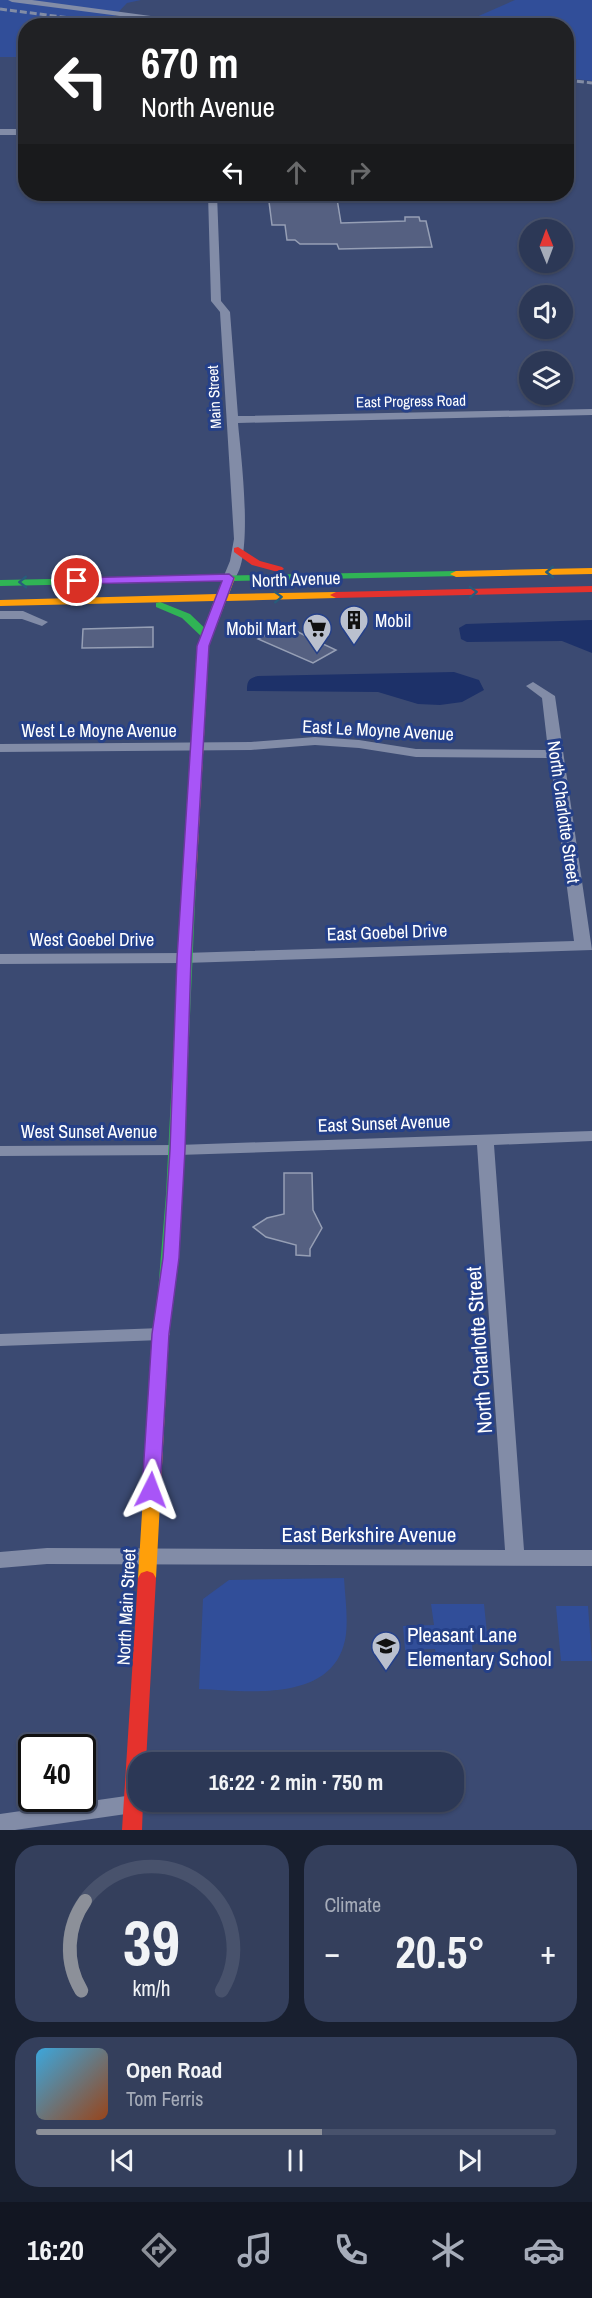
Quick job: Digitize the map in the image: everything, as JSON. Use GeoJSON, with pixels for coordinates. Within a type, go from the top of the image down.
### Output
{"type":"FeatureCollection","features":[{"type":"Feature","properties":{"kind":"street"},"geometry":{"type":"LineString","coordinates":[[12,0],[157,18]]}},
{"type":"Feature","properties":{"kind":"street"},"geometry":{"type":"LineString","coordinates":[[0,132],[18,132]]}},
{"type":"Feature","properties":{"kind":"street","name":"Main Street"},"geometry":{"type":"LineString","coordinates":[[213,201],[216,227],[216,301],[225,312],[240,539],[229,578],[220,599]]}},
{"type":"Feature","properties":{"kind":"street","name":"East Progress Road"},"geometry":{"type":"LineString","coordinates":[[231,420],[592,412]]}},
{"type":"Feature","properties":{"kind":"street"},"geometry":{"type":"LineString","coordinates":[[238,550],[246,559],[257,565],[321,576]]}},
{"type":"Feature","properties":{"kind":"street","name":"North Avenue"},"geometry":{"type":"LineString","coordinates":[[0,583],[592,570]]}},
{"type":"Feature","properties":{"kind":"street","name":"North Avenue"},"geometry":{"type":"LineString","coordinates":[[0,603],[592,589]]}},
{"type":"Feature","properties":{"kind":"street","name":"North Main Street"},"geometry":{"type":"LineString","coordinates":[[136,1752],[161,1334],[171,1258],[178,1150],[184,958],[203,646],[220,599]]}},
{"type":"Feature","properties":{"kind":"street"},"geometry":{"type":"LineString","coordinates":[[144,600],[178,609],[191,618],[207,636]]}},
{"type":"Feature","properties":{"kind":"street"},"geometry":{"type":"LineString","coordinates":[[0,615],[23,615],[42,622]]}},
{"type":"Feature","properties":{"kind":"street","name":"North Charlotte Street"},"geometry":{"type":"LineString","coordinates":[[532,686],[548,696],[587,945]]}},
{"type":"Feature","properties":{"kind":"street","name":"East Le Moyne Avenue"},"geometry":{"type":"LineString","coordinates":[[197,747],[315,741],[359,744],[416,753],[556,754]]}},
{"type":"Feature","properties":{"kind":"street","name":"West Le Moyne Avenue"},"geometry":{"type":"LineString","coordinates":[[0,748],[197,747]]}},
{"type":"Feature","properties":{"kind":"street","name":"East Goebel Drive"},"geometry":{"type":"LineString","coordinates":[[184,958],[587,945]]}},
{"type":"Feature","properties":{"kind":"street","name":"West Goebel Drive"},"geometry":{"type":"LineString","coordinates":[[0,959],[184,958]]}},
{"type":"Feature","properties":{"kind":"street","name":"East Sunset Avenue"},"geometry":{"type":"LineString","coordinates":[[178,1150],[592,1136]]}},
{"type":"Feature","properties":{"kind":"street","name":"North Charlotte Street"},"geometry":{"type":"LineString","coordinates":[[485,1139],[516,1558]]}},
{"type":"Feature","properties":{"kind":"street","name":"West Sunset Avenue"},"geometry":{"type":"LineString","coordinates":[[0,1151],[178,1150]]}},
{"type":"Feature","properties":{"kind":"street"},"geometry":{"type":"LineString","coordinates":[[0,1340],[161,1334]]}},
{"type":"Feature","properties":{"kind":"street","name":"East Berkshire Avenue"},"geometry":{"type":"LineString","coordinates":[[0,1560],[46,1556],[592,1558]]}},
{"type":"Feature","properties":{"kind":"street"},"geometry":{"type":"LineString","coordinates":[[0,1823],[128,1805]]}},
{"type":"Feature","properties":{"kind":"street","name":"North Main Street"},"geometry":{"type":"LineString","coordinates":[[132,1830],[133,1812]]}},
{"type":"Feature","properties":{"kind":"shaded area"},"geometry":{"type":"Polygon","coordinates":[[[0,0],[141,0],[127,3],[113,18],[18,18],[18,57],[0,57],[0,0]]]}},
{"type":"Feature","properties":{"kind":"shaded area"},"geometry":{"type":"Polygon","coordinates":[[[515,0],[592,0],[592,81],[574,79],[574,18],[474,18],[515,0]]]}},
{"type":"Feature","properties":{"kind":"shaded area"},"geometry":{"type":"Polygon","coordinates":[[[592,620],[592,653],[562,641],[467,642],[461,639],[459,628],[466,624],[592,620]]]}},
{"type":"Feature","properties":{"kind":"shaded area"},"geometry":{"type":"Polygon","coordinates":[[[454,672],[479,680],[484,690],[462,702],[440,705],[418,704],[378,692],[247,691],[249,681],[258,676],[454,672]]]}},
{"type":"Feature","properties":{"kind":"shaded area"},"geometry":{"type":"Polygon","coordinates":[[[344,1578],[346,1634],[339,1657],[326,1672],[309,1683],[288,1688],[265,1691],[199,1689],[203,1599],[229,1580],[344,1578]]]}},
{"type":"Feature","properties":{"kind":"shaded area"},"geometry":{"type":"Polygon","coordinates":[[[431,1604],[484,1604],[488,1643],[472,1644],[473,1659],[437,1659],[435,1649],[405,1650],[403,1626],[434,1625],[431,1604]]]}},
{"type":"Feature","properties":{"kind":"shaded area"},"geometry":{"type":"Polygon","coordinates":[[[556,1606],[588,1606],[592,1661],[561,1661],[556,1606]]]}},
{"type":"Feature","properties":{"kind":"building"},"geometry":{"type":"Polygon","coordinates":[[[269,201],[337,201],[341,223],[405,221],[405,217],[419,217],[420,221],[426,221],[432,247],[339,249],[337,244],[300,244],[295,240],[287,240],[285,225],[272,225],[269,201]]]}},
{"type":"Feature","properties":{"kind":"building"},"geometry":{"type":"Polygon","coordinates":[[[284,625],[336,650],[313,663],[258,639],[284,625]]]}},
{"type":"Feature","properties":{"kind":"building"},"geometry":{"type":"Polygon","coordinates":[[[153,627],[153,647],[82,648],[83,629],[153,627]]]}},
{"type":"Feature","properties":{"kind":"building"},"geometry":{"type":"Polygon","coordinates":[[[284,1173],[312,1173],[313,1210],[322,1228],[310,1249],[310,1256],[296,1255],[296,1245],[266,1237],[253,1227],[267,1218],[284,1214],[284,1173]]]}},
{"type":"Feature","properties":{"kind":"railway"},"geometry":{"type":"LineString","coordinates":[[0,9],[70,18]]}},
{"type":"Feature","properties":{"kind":"railway"},"geometry":{"type":"LineString","coordinates":[[574,81],[592,83]]}},
{"type":"Feature","properties":{"kind":"traffic: fast"},"geometry":{"type":"LineString","coordinates":[[0,583],[456,574]]}},
{"type":"Feature","properties":{"kind":"traffic: fast"},"geometry":{"type":"LineString","coordinates":[[160,605],[186,616],[207,636]]}},
{"type":"Feature","properties":{"kind":"traffic: fast"},"geometry":{"type":"LineString","coordinates":[[166,1292],[174,1194],[189,882]]}},
{"type":"Feature","properties":{"kind":"traffic: slow"},"geometry":{"type":"LineString","coordinates":[[456,574],[592,571]]}},
{"type":"Feature","properties":{"kind":"traffic: slow"},"geometry":{"type":"LineString","coordinates":[[189,882],[203,646],[229,578]]}},
{"type":"Feature","properties":{"kind":"traffic: slow"},"geometry":{"type":"LineString","coordinates":[[0,603],[336,595]]}},
{"type":"Feature","properties":{"kind":"traffic: slow"},"geometry":{"type":"LineString","coordinates":[[147,1578],[161,1334],[166,1292]]}},
{"type":"Feature","properties":{"kind":"traffic: jam"},"geometry":{"type":"LineString","coordinates":[[238,550],[256,563],[278,569]]}},
{"type":"Feature","properties":{"kind":"traffic: jam"},"geometry":{"type":"LineString","coordinates":[[336,595],[592,589]]}},
{"type":"Feature","properties":{"kind":"traffic: jam"},"geometry":{"type":"LineString","coordinates":[[132,1830],[147,1578]]}},
{"type":"Feature","properties":{"kind":"place","name":"Mobil"},"geometry":{"type":"Point","coordinates":[354,646]}},
{"type":"Feature","properties":{"kind":"place","name":"Mobil Mart"},"geometry":{"type":"Point","coordinates":[317,654]}},
{"type":"Feature","properties":{"kind":"place","name":"Pleasant Lane Elementary School"},"geometry":{"type":"Point","coordinates":[386,1672]}},
{"type":"Feature","properties":{"kind":"route"},"geometry":{"type":"LineString","coordinates":[[77,581],[229,578],[203,646],[199,687],[200,709],[184,958],[178,1150],[171,1258],[161,1334],[151,1490]]}}]}
